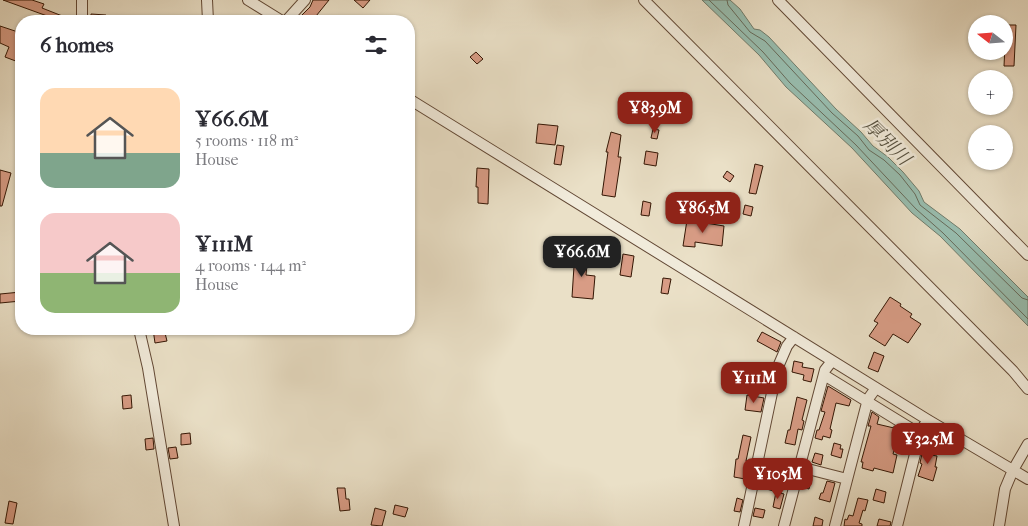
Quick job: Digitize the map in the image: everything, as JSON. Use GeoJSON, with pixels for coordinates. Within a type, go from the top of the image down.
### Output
{"type":"FeatureCollection","features":[{"type":"Feature","properties":{"kind":"street"},"geometry":{"type":"LineString","coordinates":[[82,0],[82,15]]}},
{"type":"Feature","properties":{"kind":"street"},"geometry":{"type":"LineString","coordinates":[[207,0],[208,15]]}},
{"type":"Feature","properties":{"kind":"street"},"geometry":{"type":"LineString","coordinates":[[248,0],[272,15]]}},
{"type":"Feature","properties":{"kind":"street"},"geometry":{"type":"LineString","coordinates":[[291,15],[305,0]]}},
{"type":"Feature","properties":{"kind":"street"},"geometry":{"type":"LineString","coordinates":[[644,0],[1007,365],[1028,389]]}},
{"type":"Feature","properties":{"kind":"street"},"geometry":{"type":"LineString","coordinates":[[778,0],[1028,255]]}},
{"type":"Feature","properties":{"kind":"street"},"geometry":{"type":"LineString","coordinates":[[415,104],[928,420],[1028,479]]}},
{"type":"Feature","properties":{"kind":"street"},"geometry":{"type":"LineString","coordinates":[[140,335],[148,368],[174,526]]}},
{"type":"Feature","properties":{"kind":"street"},"geometry":{"type":"LineString","coordinates":[[744,526],[777,368],[787,346],[794,337]]}},
{"type":"Feature","properties":{"kind":"street"},"geometry":{"type":"LineString","coordinates":[[784,526],[825,370],[832,361]]}},
{"type":"Feature","properties":{"kind":"street"},"geometry":{"type":"LineString","coordinates":[[824,375],[920,434]]}},
{"type":"Feature","properties":{"kind":"street"},"geometry":{"type":"LineString","coordinates":[[835,526],[867,402],[876,388]]}},
{"type":"Feature","properties":{"kind":"street"},"geometry":{"type":"LineString","coordinates":[[907,426],[915,412]]}},
{"type":"Feature","properties":{"kind":"street"},"geometry":{"type":"LineString","coordinates":[[897,526],[920,434],[928,420]]}},
{"type":"Feature","properties":{"kind":"street"},"geometry":{"type":"LineString","coordinates":[[999,526],[1005,489],[1013,470],[1028,444]]}},
{"type":"Feature","properties":{"kind":"street"},"geometry":{"type":"LineString","coordinates":[[800,467],[847,478]]}},
{"type":"Feature","properties":{"kind":"water"},"geometry":{"type":"Polygon","coordinates":[[[702,0],[730,0],[740,9],[754,29],[760,30],[769,37],[836,109],[873,146],[888,157],[903,172],[919,191],[924,202],[960,229],[1028,297],[1028,326],[940,236],[912,213],[852,148],[786,87],[759,55],[702,0]]]}},
{"type":"Feature","properties":{"kind":"building"},"geometry":{"type":"Polygon","coordinates":[[[3,0],[32,0],[44,4],[42,8],[60,15],[44,15],[3,0]]]}},
{"type":"Feature","properties":{"kind":"building"},"geometry":{"type":"Polygon","coordinates":[[[313,0],[329,0],[317,15],[302,15],[310,7],[313,0]]]}},
{"type":"Feature","properties":{"kind":"building"},"geometry":{"type":"Polygon","coordinates":[[[354,0],[370,0],[363,8],[354,0]]]}},
{"type":"Feature","properties":{"kind":"building"},"geometry":{"type":"Polygon","coordinates":[[[1013,25],[1016,25],[1014,66],[1004,66],[1004,60],[1013,60],[1013,25]]]}},
{"type":"Feature","properties":{"kind":"building"},"geometry":{"type":"Polygon","coordinates":[[[0,26],[15,31],[15,61],[5,57],[9,47],[0,43],[0,26]]]}},
{"type":"Feature","properties":{"kind":"building"},"geometry":{"type":"Polygon","coordinates":[[[476,52],[483,59],[477,64],[470,57],[476,52]]]}},
{"type":"Feature","properties":{"kind":"building"},"geometry":{"type":"Polygon","coordinates":[[[538,124],[558,126],[555,145],[536,143],[538,124]]]}},
{"type":"Feature","properties":{"kind":"building"},"geometry":{"type":"Polygon","coordinates":[[[653,129],[659,130],[657,139],[651,138],[653,129]]]}},
{"type":"Feature","properties":{"kind":"building"},"geometry":{"type":"Polygon","coordinates":[[[611,132],[621,135],[618,157],[621,157],[615,197],[602,195],[608,152],[606,152],[611,132]]]}},
{"type":"Feature","properties":{"kind":"building"},"geometry":{"type":"Polygon","coordinates":[[[557,145],[564,146],[561,165],[554,164],[557,145]]]}},
{"type":"Feature","properties":{"kind":"building"},"geometry":{"type":"Polygon","coordinates":[[[646,151],[658,153],[656,166],[644,164],[646,151]]]}},
{"type":"Feature","properties":{"kind":"building"},"geometry":{"type":"Polygon","coordinates":[[[755,164],[763,166],[756,194],[749,193],[755,164]]]}},
{"type":"Feature","properties":{"kind":"building"},"geometry":{"type":"Polygon","coordinates":[[[477,168],[489,169],[488,204],[478,203],[478,187],[476,187],[477,168]]]}},
{"type":"Feature","properties":{"kind":"building"},"geometry":{"type":"Polygon","coordinates":[[[0,170],[11,173],[2,206],[0,206],[0,170]]]}},
{"type":"Feature","properties":{"kind":"building"},"geometry":{"type":"Polygon","coordinates":[[[727,171],[734,176],[730,182],[723,177],[727,171]]]}},
{"type":"Feature","properties":{"kind":"building"},"geometry":{"type":"Polygon","coordinates":[[[683,198],[699,201],[698,210],[681,207],[683,198]]]}},
{"type":"Feature","properties":{"kind":"building"},"geometry":{"type":"Polygon","coordinates":[[[643,201],[651,203],[649,216],[641,215],[643,201]]]}},
{"type":"Feature","properties":{"kind":"building"},"geometry":{"type":"Polygon","coordinates":[[[745,205],[753,207],[751,216],[743,214],[745,205]]]}},
{"type":"Feature","properties":{"kind":"building"},"geometry":{"type":"Polygon","coordinates":[[[687,220],[724,226],[722,246],[695,242],[695,247],[683,246],[687,220]]]}},
{"type":"Feature","properties":{"kind":"building"},"geometry":{"type":"Polygon","coordinates":[[[575,251],[588,252],[586,275],[595,276],[593,299],[572,297],[575,251]]]}},
{"type":"Feature","properties":{"kind":"building"},"geometry":{"type":"Polygon","coordinates":[[[623,254],[634,256],[631,277],[620,275],[623,254]]]}},
{"type":"Feature","properties":{"kind":"building"},"geometry":{"type":"Polygon","coordinates":[[[663,278],[671,279],[668,294],[661,293],[663,278]]]}},
{"type":"Feature","properties":{"kind":"building"},"geometry":{"type":"Polygon","coordinates":[[[15,293],[15,302],[0,303],[0,294],[15,293]]]}},
{"type":"Feature","properties":{"kind":"building"},"geometry":{"type":"Polygon","coordinates":[[[890,297],[912,314],[910,317],[921,324],[908,343],[893,334],[885,346],[869,336],[878,323],[874,321],[890,297]]]}},
{"type":"Feature","properties":{"kind":"building"},"geometry":{"type":"Polygon","coordinates":[[[762,332],[781,342],[777,352],[757,341],[762,332]]]}},
{"type":"Feature","properties":{"kind":"building"},"geometry":{"type":"Polygon","coordinates":[[[154,335],[166,335],[167,341],[155,343],[154,335]]]}},
{"type":"Feature","properties":{"kind":"building"},"geometry":{"type":"Polygon","coordinates":[[[874,352],[884,356],[878,372],[868,368],[874,352]]]}},
{"type":"Feature","properties":{"kind":"building"},"geometry":{"type":"Polygon","coordinates":[[[794,361],[803,363],[802,367],[814,369],[811,382],[803,380],[804,375],[792,372],[794,361]]]}},
{"type":"Feature","properties":{"kind":"building"},"geometry":{"type":"Polygon","coordinates":[[[756,372],[769,374],[765,392],[760,391],[761,382],[749,380],[750,373],[755,374],[756,372]]]}},
{"type":"Feature","properties":{"kind":"building"},"geometry":{"type":"Polygon","coordinates":[[[828,386],[851,400],[849,406],[836,403],[830,429],[832,430],[830,438],[823,436],[822,440],[815,438],[825,412],[821,411],[828,386]]]}},
{"type":"Feature","properties":{"kind":"building"},"geometry":{"type":"Polygon","coordinates":[[[131,395],[132,408],[123,409],[122,396],[131,395]]]}},
{"type":"Feature","properties":{"kind":"building"},"geometry":{"type":"Polygon","coordinates":[[[747,395],[764,398],[761,412],[745,410],[747,395]]]}},
{"type":"Feature","properties":{"kind":"building"},"geometry":{"type":"Polygon","coordinates":[[[797,397],[807,400],[802,420],[804,421],[802,430],[798,429],[795,445],[785,443],[788,430],[790,430],[797,397]]]}},
{"type":"Feature","properties":{"kind":"building"},"geometry":{"type":"Polygon","coordinates":[[[872,412],[879,417],[877,424],[894,428],[894,426],[902,431],[893,454],[897,455],[893,473],[874,468],[873,471],[862,468],[863,462],[861,462],[871,426],[868,426],[872,412]]]}},
{"type":"Feature","properties":{"kind":"building"},"geometry":{"type":"Polygon","coordinates":[[[190,433],[191,444],[181,445],[181,434],[190,433]]]}},
{"type":"Feature","properties":{"kind":"building"},"geometry":{"type":"Polygon","coordinates":[[[743,435],[751,437],[746,461],[748,461],[747,466],[749,467],[748,476],[746,475],[745,479],[734,477],[736,459],[738,459],[743,435]]]}},
{"type":"Feature","properties":{"kind":"building"},"geometry":{"type":"Polygon","coordinates":[[[153,438],[154,449],[146,450],[145,439],[153,438]]]}},
{"type":"Feature","properties":{"kind":"building"},"geometry":{"type":"Polygon","coordinates":[[[834,443],[841,445],[840,449],[843,449],[841,458],[831,455],[834,443]]]}},
{"type":"Feature","properties":{"kind":"building"},"geometry":{"type":"Polygon","coordinates":[[[176,447],[178,458],[170,459],[168,448],[176,447]]]}},
{"type":"Feature","properties":{"kind":"building"},"geometry":{"type":"Polygon","coordinates":[[[923,449],[932,451],[931,455],[937,456],[935,467],[937,467],[933,481],[918,476],[922,464],[920,463],[923,449]]]}},
{"type":"Feature","properties":{"kind":"building"},"geometry":{"type":"Polygon","coordinates":[[[815,453],[823,455],[821,465],[812,462],[815,453]]]}},
{"type":"Feature","properties":{"kind":"building"},"geometry":{"type":"Polygon","coordinates":[[[764,466],[780,470],[781,466],[789,468],[781,493],[759,487],[764,466]]]}},
{"type":"Feature","properties":{"kind":"building"},"geometry":{"type":"Polygon","coordinates":[[[805,475],[812,477],[809,489],[802,487],[805,475]]]}},
{"type":"Feature","properties":{"kind":"building"},"geometry":{"type":"Polygon","coordinates":[[[827,481],[835,483],[830,502],[819,499],[827,481]]]}},
{"type":"Feature","properties":{"kind":"building"},"geometry":{"type":"Polygon","coordinates":[[[337,488],[345,488],[350,510],[340,511],[337,488]]]}},
{"type":"Feature","properties":{"kind":"building"},"geometry":{"type":"Polygon","coordinates":[[[876,489],[886,492],[884,503],[873,500],[876,489]]]}},
{"type":"Feature","properties":{"kind":"building"},"geometry":{"type":"Polygon","coordinates":[[[776,492],[784,494],[780,509],[773,507],[776,492]]]}},
{"type":"Feature","properties":{"kind":"building"},"geometry":{"type":"Polygon","coordinates":[[[737,498],[743,500],[740,512],[734,511],[737,498]]]}},
{"type":"Feature","properties":{"kind":"building"},"geometry":{"type":"Polygon","coordinates":[[[858,498],[868,500],[859,523],[862,526],[844,526],[845,519],[847,520],[849,515],[853,516],[858,498]]]}},
{"type":"Feature","properties":{"kind":"building"},"geometry":{"type":"Polygon","coordinates":[[[9,501],[17,503],[13,524],[5,523],[9,501]]]}},
{"type":"Feature","properties":{"kind":"building"},"geometry":{"type":"Polygon","coordinates":[[[395,505],[408,508],[405,517],[393,514],[395,505]]]}},
{"type":"Feature","properties":{"kind":"building"},"geometry":{"type":"Polygon","coordinates":[[[375,508],[386,511],[382,526],[371,525],[375,508]]]}},
{"type":"Feature","properties":{"kind":"building"},"geometry":{"type":"Polygon","coordinates":[[[755,508],[765,510],[763,518],[753,516],[755,508]]]}},
{"type":"Feature","properties":{"kind":"building"},"geometry":{"type":"Polygon","coordinates":[[[815,517],[823,520],[822,526],[813,526],[815,517]]]}},
{"type":"Feature","properties":{"kind":"building"},"geometry":{"type":"Polygon","coordinates":[[[879,519],[891,522],[890,526],[877,526],[879,519]]]}},
{"type":"Feature","properties":{"kind":"water label","name":"厚別川"},"geometry":{"type":"Point","coordinates":[887,142]}}]}
